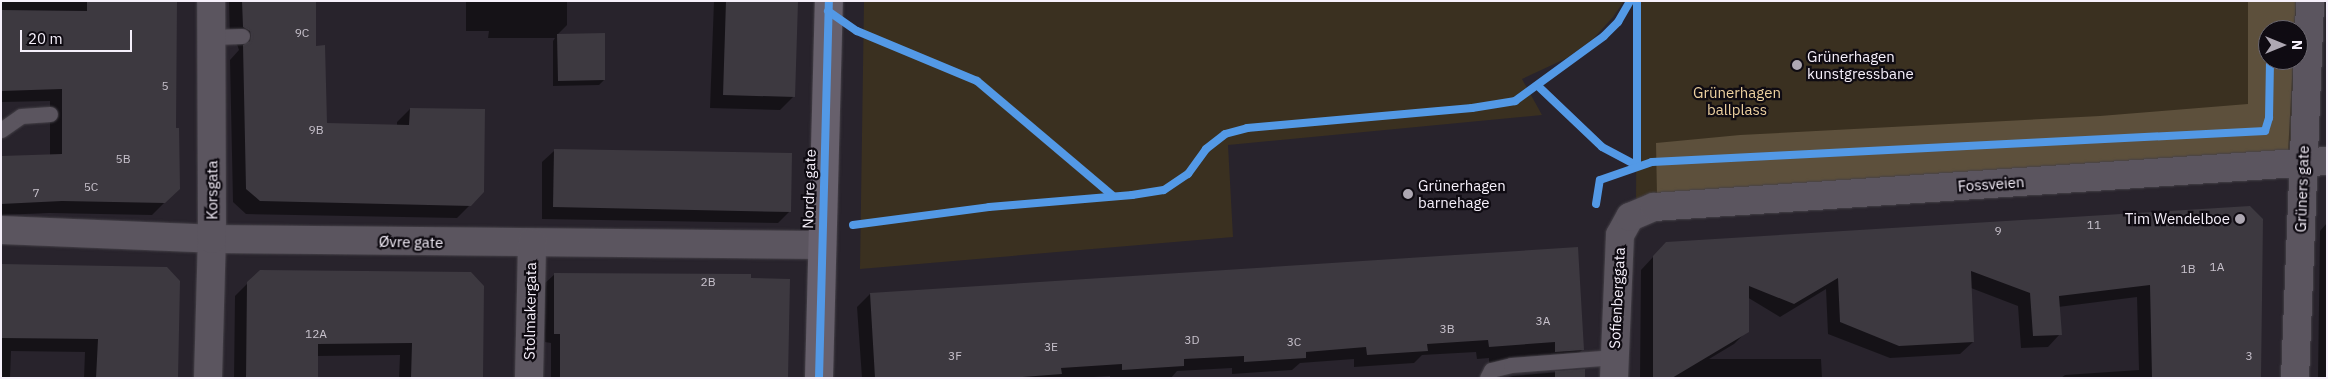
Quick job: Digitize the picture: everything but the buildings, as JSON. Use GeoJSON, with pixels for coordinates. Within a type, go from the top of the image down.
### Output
{"type":"FeatureCollection","features":[{"type":"Feature","properties":{"kind":"street","name":"Korsgata"},"geometry":{"type":"LineString","coordinates":[[208,378],[212,239],[211,1]]}},
{"type":"Feature","properties":{"kind":"street","name":"Nordre gate"},"geometry":{"type":"LineString","coordinates":[[819,378],[828,1]]}},
{"type":"Feature","properties":{"kind":"street","name":"Grüners gate"},"geometry":{"type":"LineString","coordinates":[[2295,378],[2315,162],[2310,1]]}},
{"type":"Feature","properties":{"kind":"street","name":"Fossveien"},"geometry":{"type":"LineString","coordinates":[[1654,206],[2315,162]]}},
{"type":"Feature","properties":{"kind":"street","name":"Sofienberggata"},"geometry":{"type":"LineString","coordinates":[[1614,367],[1620,235],[1630,217],[1654,206]]}},
{"type":"Feature","properties":{"kind":"street","name":"Øvre gate"},"geometry":{"type":"LineString","coordinates":[[1,230],[212,239],[532,244],[821,245]]}},
{"type":"Feature","properties":{"kind":"street","name":"Stolmakergata"},"geometry":{"type":"LineString","coordinates":[[529,378],[532,244]]}},
{"type":"Feature","properties":{"kind":"lane"},"geometry":{"type":"LineString","coordinates":[[212,36],[242,36]]}},
{"type":"Feature","properties":{"kind":"lane"},"geometry":{"type":"LineString","coordinates":[[1,130],[21,116],[50,114]]}},
{"type":"Feature","properties":{"kind":"lane"},"geometry":{"type":"LineString","coordinates":[[1487,378],[1491,370],[1511,365],[1614,367]]}},
{"type":"Feature","properties":{"kind":"green space"},"geometry":{"type":"Polygon","coordinates":[[[864,1],[1624,1],[1613,17],[1593,39],[1567,58],[1522,79],[1542,115],[1228,145],[1233,237],[860,269],[864,1]]]}},
{"type":"Feature","properties":{"kind":"green space","name":"Grünerhagen ballplass"},"geometry":{"type":"Polygon","coordinates":[[[1637,1],[2310,1],[2308,47],[2308,20],[2258,20],[2258,70],[2307,70],[2303,163],[1636,207],[1637,1]]]}},
{"type":"Feature","properties":{"kind":"shaded area"},"geometry":{"type":"Polygon","coordinates":[[[2248,1],[2296,1],[2295,20],[2258,20],[2258,70],[2292,70],[2288,153],[1657,196],[1656,143],[1740,135],[2100,116],[2248,104],[2248,1]]]}},
{"type":"Feature","properties":{"kind":"cycle path"},"geometry":{"type":"LineString","coordinates":[[819,378],[829,1]]}},
{"type":"Feature","properties":{"kind":"cycle path"},"geometry":{"type":"LineString","coordinates":[[853,225],[989,207],[1132,195],[1164,190],[1188,174],[1206,149],[1225,134],[1247,128],[1472,108],[1515,101],[1604,36],[1618,22],[1630,1]]}},
{"type":"Feature","properties":{"kind":"cycle path"},"geometry":{"type":"LineString","coordinates":[[1538,86],[1602,147],[1637,166],[1637,1]]}},
{"type":"Feature","properties":{"kind":"cycle path"},"geometry":{"type":"LineString","coordinates":[[828,11],[857,31],[977,81],[1112,195]]}},
{"type":"Feature","properties":{"kind":"cycle path"},"geometry":{"type":"LineString","coordinates":[[1596,204],[1600,180],[1652,162],[2265,131],[2269,118],[2270,70]]}},
{"type":"Feature","properties":{"kind":"place","name":"Grünerhagen kunstgressbane"},"geometry":{"type":"Point","coordinates":[1797,65]}},
{"type":"Feature","properties":{"kind":"place","name":"Grünerhagen barnehage"},"geometry":{"type":"Point","coordinates":[1408,194]}},
{"type":"Feature","properties":{"kind":"place","name":"Tim Wendelboe"},"geometry":{"type":"Point","coordinates":[2240,219]}}]}
